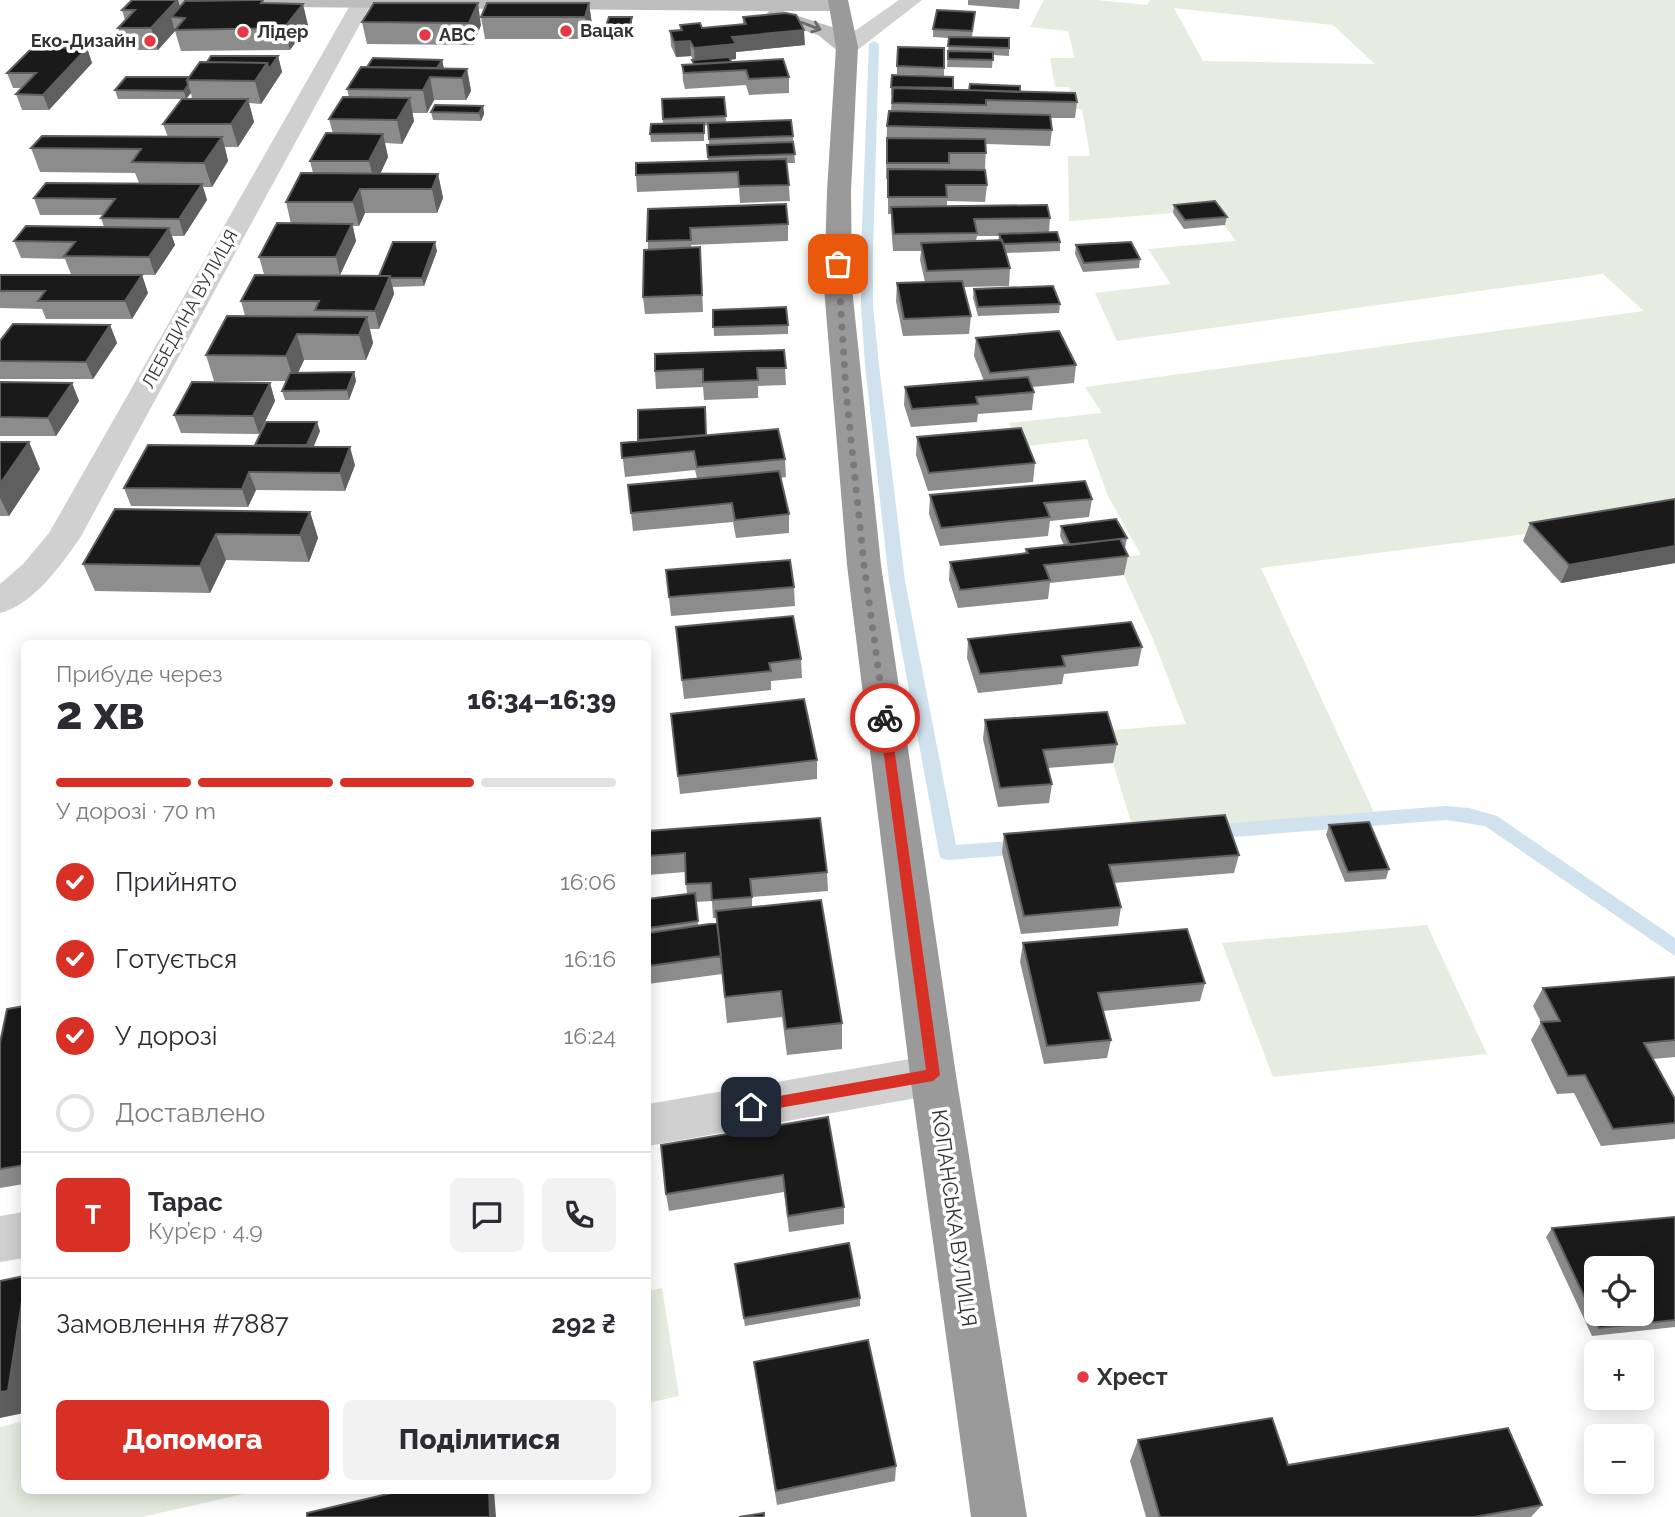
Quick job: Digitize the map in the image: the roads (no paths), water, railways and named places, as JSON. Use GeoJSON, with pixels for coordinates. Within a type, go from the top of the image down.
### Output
{"type":"FeatureCollection","features":[{"type":"Feature","properties":{"kind":"highway","name":"КОПАНСЬКА ВУЛИЦЯ"},"geometry":{"type":"LineString","coordinates":[[839,3],[847,47],[839,191],[838,288],[846,391],[866,579],[933,1075],[999,1517]]}},
{"type":"Feature","properties":{"kind":"main road"},"geometry":{"type":"LineString","coordinates":[[157,0],[839,3]]}},
{"type":"Feature","properties":{"kind":"main road"},"geometry":{"type":"LineString","coordinates":[[722,4],[750,0]]}},
{"type":"Feature","properties":{"kind":"main road"},"geometry":{"type":"LineString","coordinates":[[722,4],[810,24],[838,38],[847,47]]}},
{"type":"Feature","properties":{"kind":"street"},"geometry":{"type":"LineString","coordinates":[[847,47],[912,0]]}},
{"type":"Feature","properties":{"kind":"street","name":"ЛЕБЕДИНА ВУЛИЦЯ"},"geometry":{"type":"LineString","coordinates":[[0,602],[35,572],[62,538],[362,2]]}},
{"type":"Feature","properties":{"kind":"street"},"geometry":{"type":"LineString","coordinates":[[651,1124],[933,1075]]}},
{"type":"Feature","properties":{"kind":"street"},"geometry":{"type":"LineString","coordinates":[[0,1239],[21,1236]]}},
{"type":"Feature","properties":{"kind":"waterway"},"geometry":{"type":"LineString","coordinates":[[874,44],[867,306],[897,581],[948,853],[1024,847]]}},
{"type":"Feature","properties":{"kind":"waterway"},"geometry":{"type":"LineString","coordinates":[[1209,832],[1446,813],[1469,815],[1491,821],[1675,948]]}},
{"type":"Feature","properties":{"kind":"place","name":"Вацак"},"geometry":{"type":"Point","coordinates":[566,31]}},
{"type":"Feature","properties":{"kind":"place","name":"Лідер"},"geometry":{"type":"Point","coordinates":[243,32]}},
{"type":"Feature","properties":{"kind":"place","name":"ABC"},"geometry":{"type":"Point","coordinates":[425,35]}},
{"type":"Feature","properties":{"kind":"place","name":"Еко-Дизайн"},"geometry":{"type":"Point","coordinates":[150,41]}},
{"type":"Feature","properties":{"kind":"place","name":"Хрест"},"geometry":{"type":"Point","coordinates":[1083,1377]}}]}
